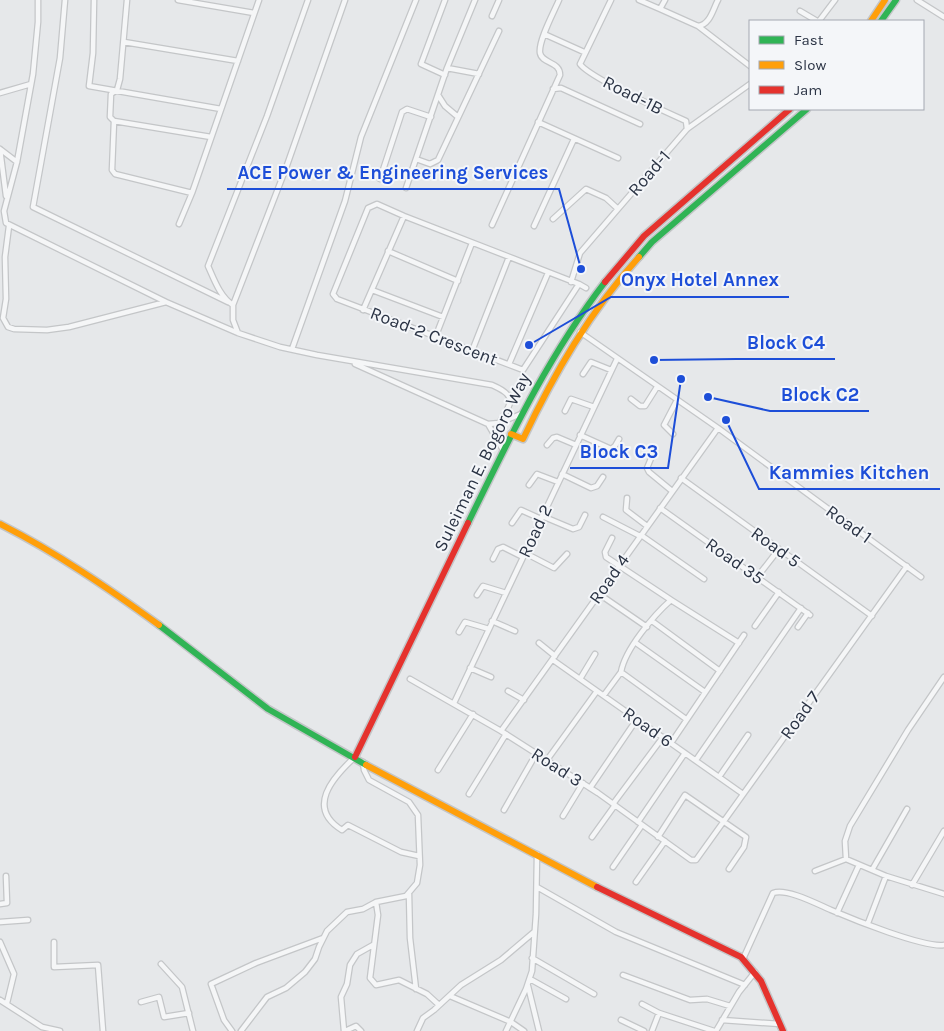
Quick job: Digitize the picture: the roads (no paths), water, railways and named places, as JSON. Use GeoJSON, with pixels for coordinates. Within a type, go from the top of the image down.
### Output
{"type":"FeatureCollection","features":[{"type":"Feature","properties":{"kind":"main road"},"geometry":{"type":"LineString","coordinates":[[872,20],[886,0]]}},
{"type":"Feature","properties":{"kind":"main road"},"geometry":{"type":"LineString","coordinates":[[882,20],[896,0]]}},
{"type":"Feature","properties":{"kind":"main road","name":"Suleiman E. Bogoro Way"},"geometry":{"type":"LineString","coordinates":[[355,757],[521,414],[547,367],[581,313],[630,251],[659,223],[789,110]]}},
{"type":"Feature","properties":{"kind":"main road","name":"Suleiman E. Bogoro Way"},"geometry":{"type":"LineString","coordinates":[[511,434],[523,439],[552,380],[580,332],[608,292],[652,242],[805,110]]}},
{"type":"Feature","properties":{"kind":"main road"},"geometry":{"type":"LineString","coordinates":[[0,524],[44,546],[97,580],[268,709],[413,791],[537,854],[615,897],[743,959],[762,981],[782,1028]]}},
{"type":"Feature","properties":{"kind":"street"},"geometry":{"type":"LineString","coordinates":[[38,0],[38,22],[31,84],[17,162],[6,200],[4,218],[9,226],[166,302],[238,333],[292,350],[492,385],[505,391],[511,403],[499,423]]}},
{"type":"Feature","properties":{"kind":"street"},"geometry":{"type":"LineString","coordinates":[[65,0],[60,58],[33,207],[230,304]]}},
{"type":"Feature","properties":{"kind":"street"},"geometry":{"type":"LineString","coordinates":[[127,0],[124,42],[117,90],[111,94],[110,118],[114,121],[211,137]]}},
{"type":"Feature","properties":{"kind":"street"},"geometry":{"type":"LineString","coordinates":[[178,0],[254,13]]}},
{"type":"Feature","properties":{"kind":"street"},"geometry":{"type":"LineString","coordinates":[[179,224],[222,109],[259,0]]}},
{"type":"Feature","properties":{"kind":"street"},"geometry":{"type":"LineString","coordinates":[[238,333],[230,304],[216,284],[208,266],[267,116],[308,0]]}},
{"type":"Feature","properties":{"kind":"street"},"geometry":{"type":"LineString","coordinates":[[230,304],[286,168],[345,0]]}},
{"type":"Feature","properties":{"kind":"street"},"geometry":{"type":"LineString","coordinates":[[292,350],[345,201],[360,137],[416,0]]}},
{"type":"Feature","properties":{"kind":"street"},"geometry":{"type":"LineString","coordinates":[[445,0],[421,64],[445,74]]}},
{"type":"Feature","properties":{"kind":"street"},"geometry":{"type":"LineString","coordinates":[[406,188],[447,68],[475,0]]}},
{"type":"Feature","properties":{"kind":"street"},"geometry":{"type":"LineString","coordinates":[[492,16],[499,0]]}},
{"type":"Feature","properties":{"kind":"street"},"geometry":{"type":"LineString","coordinates":[[492,225],[560,70],[540,53],[544,34],[559,0]]}},
{"type":"Feature","properties":{"kind":"street"},"geometry":{"type":"LineString","coordinates":[[544,34],[584,52],[611,0]]}},
{"type":"Feature","properties":{"kind":"street"},"geometry":{"type":"LineString","coordinates":[[639,0],[698,26],[749,65]]}},
{"type":"Feature","properties":{"kind":"street"},"geometry":{"type":"LineString","coordinates":[[660,9],[665,0]]}},
{"type":"Feature","properties":{"kind":"street"},"geometry":{"type":"LineString","coordinates":[[698,26],[703,26],[708,20],[718,0]]}},
{"type":"Feature","properties":{"kind":"street"},"geometry":{"type":"LineString","coordinates":[[819,20],[835,0]]}},
{"type":"Feature","properties":{"kind":"street"},"geometry":{"type":"LineString","coordinates":[[917,0],[944,17]]}},
{"type":"Feature","properties":{"kind":"street"},"geometry":{"type":"LineString","coordinates":[[93,1],[94,53],[89,86],[222,109]]}},
{"type":"Feature","properties":{"kind":"street"},"geometry":{"type":"LineString","coordinates":[[800,11],[816,20]]}},
{"type":"Feature","properties":{"kind":"street"},"geometry":{"type":"LineString","coordinates":[[416,159],[430,164],[436,162],[499,30]]}},
{"type":"Feature","properties":{"kind":"street"},"geometry":{"type":"LineString","coordinates":[[124,42],[238,61]]}},
{"type":"Feature","properties":{"kind":"street","name":"Road-1B"},"geometry":{"type":"LineString","coordinates":[[584,52],[580,64],[583,68],[686,121],[687,129]]}},
{"type":"Feature","properties":{"kind":"street"},"geometry":{"type":"LineString","coordinates":[[447,68],[479,74]]}},
{"type":"Feature","properties":{"kind":"street"},"geometry":{"type":"LineString","coordinates":[[0,93],[31,84]]}},
{"type":"Feature","properties":{"kind":"street","name":"Road-1"},"geometry":{"type":"LineString","coordinates":[[570,282],[580,253],[687,129],[749,85]]}},
{"type":"Feature","properties":{"kind":"street"},"geometry":{"type":"LineString","coordinates":[[553,89],[561,88],[640,124]]}},
{"type":"Feature","properties":{"kind":"street"},"geometry":{"type":"LineString","coordinates":[[438,95],[445,106],[458,117]]}},
{"type":"Feature","properties":{"kind":"street"},"geometry":{"type":"LineString","coordinates":[[380,179],[402,112],[407,109],[430,117]]}},
{"type":"Feature","properties":{"kind":"street"},"geometry":{"type":"LineString","coordinates":[[114,121],[111,162],[115,174],[192,193]]}},
{"type":"Feature","properties":{"kind":"street"},"geometry":{"type":"LineString","coordinates":[[538,122],[618,158]]}},
{"type":"Feature","properties":{"kind":"street"},"geometry":{"type":"LineString","coordinates":[[534,226],[574,139]]}},
{"type":"Feature","properties":{"kind":"street"},"geometry":{"type":"LineString","coordinates":[[0,149],[17,162]]}},
{"type":"Feature","properties":{"kind":"street"},"geometry":{"type":"LineString","coordinates":[[0,149],[6,200]]}},
{"type":"Feature","properties":{"kind":"street"},"geometry":{"type":"LineString","coordinates":[[553,219],[586,189],[606,198],[618,209]]}},
{"type":"Feature","properties":{"kind":"street","name":"Road-2 Crescent"},"geometry":{"type":"LineString","coordinates":[[404,216],[377,204],[372,204],[368,208],[333,294],[334,298],[472,352],[509,364],[520,370],[526,368],[578,284]]}},
{"type":"Feature","properties":{"kind":"street"},"geometry":{"type":"LineString","coordinates":[[363,310],[404,216],[586,288]]}},
{"type":"Feature","properties":{"kind":"street"},"geometry":{"type":"LineString","coordinates":[[9,226],[5,257],[6,299],[4,322],[8,326],[24,330],[69,327],[166,302]]}},
{"type":"Feature","properties":{"kind":"street"},"geometry":{"type":"LineString","coordinates":[[435,338],[472,243]]}},
{"type":"Feature","properties":{"kind":"street"},"geometry":{"type":"LineString","coordinates":[[388,251],[458,281]]}},
{"type":"Feature","properties":{"kind":"street"},"geometry":{"type":"LineString","coordinates":[[472,352],[509,257]]}},
{"type":"Feature","properties":{"kind":"street"},"geometry":{"type":"LineString","coordinates":[[509,364],[548,272]]}},
{"type":"Feature","properties":{"kind":"street"},"geometry":{"type":"LineString","coordinates":[[372,290],[443,317]]}},
{"type":"Feature","properties":{"kind":"street"},"geometry":{"type":"LineString","coordinates":[[0,304],[6,299]]}},
{"type":"Feature","properties":{"kind":"street","name":"Road 1"},"geometry":{"type":"LineString","coordinates":[[580,332],[616,359],[718,428],[922,577]]}},
{"type":"Feature","properties":{"kind":"street","name":"Road 2"},"geometry":{"type":"LineString","coordinates":[[454,703],[616,359]]}},
{"type":"Feature","properties":{"kind":"street"},"geometry":{"type":"LineString","coordinates":[[347,360],[488,424],[499,423],[521,414]]}},
{"type":"Feature","properties":{"kind":"street"},"geometry":{"type":"LineString","coordinates":[[583,374],[591,362],[611,370]]}},
{"type":"Feature","properties":{"kind":"street"},"geometry":{"type":"LineString","coordinates":[[631,400],[640,406],[644,406],[657,387]]}},
{"type":"Feature","properties":{"kind":"street"},"geometry":{"type":"LineString","coordinates":[[564,411],[571,400],[594,408]]}},
{"type":"Feature","properties":{"kind":"street"},"geometry":{"type":"LineString","coordinates":[[673,434],[664,425],[677,400]]}},
{"type":"Feature","properties":{"kind":"street"},"geometry":{"type":"LineString","coordinates":[[488,424],[503,450]]}},
{"type":"Feature","properties":{"kind":"street","name":"Road 4"},"geometry":{"type":"LineString","coordinates":[[469,794],[503,732],[524,700],[718,428]]}},
{"type":"Feature","properties":{"kind":"street"},"geometry":{"type":"LineString","coordinates":[[580,436],[611,449],[619,439]]}},
{"type":"Feature","properties":{"kind":"street"},"geometry":{"type":"LineString","coordinates":[[547,445],[552,438],[557,437],[576,445]]}},
{"type":"Feature","properties":{"kind":"street"},"geometry":{"type":"LineString","coordinates":[[652,456],[647,470],[672,491]]}},
{"type":"Feature","properties":{"kind":"street"},"geometry":{"type":"LineString","coordinates":[[529,485],[537,474],[558,482]]}},
{"type":"Feature","properties":{"kind":"street"},"geometry":{"type":"LineString","coordinates":[[562,474],[591,488],[597,486],[603,477]]}},
{"type":"Feature","properties":{"kind":"street","name":"Road 5"},"geometry":{"type":"LineString","coordinates":[[681,478],[872,616]]}},
{"type":"Feature","properties":{"kind":"street"},"geometry":{"type":"LineString","coordinates":[[627,498],[626,510],[647,526]]}},
{"type":"Feature","properties":{"kind":"street","name":"Road 35"},"geometry":{"type":"LineString","coordinates":[[660,508],[809,614],[798,627]]}},
{"type":"Feature","properties":{"kind":"street"},"geometry":{"type":"LineString","coordinates":[[512,523],[521,510],[573,529],[579,527],[585,515]]}},
{"type":"Feature","properties":{"kind":"street"},"geometry":{"type":"LineString","coordinates":[[602,517],[640,536],[704,579]]}},
{"type":"Feature","properties":{"kind":"street"},"geometry":{"type":"LineString","coordinates":[[612,538],[605,555],[739,644]]}},
{"type":"Feature","properties":{"kind":"street"},"geometry":{"type":"LineString","coordinates":[[493,559],[498,549],[503,547],[554,568],[566,554]]}},
{"type":"Feature","properties":{"kind":"street"},"geometry":{"type":"LineString","coordinates":[[758,576],[779,549]]}},
{"type":"Feature","properties":{"kind":"street","name":"Road 7"},"geometry":{"type":"LineString","coordinates":[[691,860],[699,858],[907,566]]}},
{"type":"Feature","properties":{"kind":"street"},"geometry":{"type":"LineString","coordinates":[[477,595],[481,586],[486,585],[506,593]]}},
{"type":"Feature","properties":{"kind":"street"},"geometry":{"type":"LineString","coordinates":[[755,626],[779,592]]}},
{"type":"Feature","properties":{"kind":"street"},"geometry":{"type":"LineString","coordinates":[[599,594],[647,627]]}},
{"type":"Feature","properties":{"kind":"street"},"geometry":{"type":"LineString","coordinates":[[604,696],[621,672],[626,657],[647,627],[672,600]]}},
{"type":"Feature","properties":{"kind":"street"},"geometry":{"type":"LineString","coordinates":[[696,760],[801,608]]}},
{"type":"Feature","properties":{"kind":"street"},"geometry":{"type":"LineString","coordinates":[[492,621],[515,631]]}},
{"type":"Feature","properties":{"kind":"street"},"geometry":{"type":"LineString","coordinates":[[652,621],[720,671]]}},
{"type":"Feature","properties":{"kind":"street"},"geometry":{"type":"LineString","coordinates":[[459,632],[464,623],[468,622],[489,629]]}},
{"type":"Feature","properties":{"kind":"street"},"geometry":{"type":"LineString","coordinates":[[671,743],[744,635]]}},
{"type":"Feature","properties":{"kind":"street","name":"Road 6"},"geometry":{"type":"LineString","coordinates":[[539,643],[580,679],[743,794]]}},
{"type":"Feature","properties":{"kind":"street"},"geometry":{"type":"LineString","coordinates":[[636,643],[705,692]]}},
{"type":"Feature","properties":{"kind":"street"},"geometry":{"type":"LineString","coordinates":[[580,679],[595,654]]}},
{"type":"Feature","properties":{"kind":"street"},"geometry":{"type":"LineString","coordinates":[[470,668],[491,677]]}},
{"type":"Feature","properties":{"kind":"street"},"geometry":{"type":"LineString","coordinates":[[621,672],[686,719]]}},
{"type":"Feature","properties":{"kind":"street"},"geometry":{"type":"LineString","coordinates":[[846,859],[845,841],[850,826],[908,730],[944,677]]}},
{"type":"Feature","properties":{"kind":"street","name":"Road 3"},"geometry":{"type":"LineString","coordinates":[[410,679],[473,714],[547,760],[590,788],[691,860]]}},
{"type":"Feature","properties":{"kind":"street"},"geometry":{"type":"LineString","coordinates":[[508,691],[524,700]]}},
{"type":"Feature","properties":{"kind":"street"},"geometry":{"type":"LineString","coordinates":[[547,760],[597,691]]}},
{"type":"Feature","properties":{"kind":"street"},"geometry":{"type":"LineString","coordinates":[[438,770],[473,714]]}},
{"type":"Feature","properties":{"kind":"street"},"geometry":{"type":"LineString","coordinates":[[590,788],[637,719]]}},
{"type":"Feature","properties":{"kind":"street"},"geometry":{"type":"LineString","coordinates":[[719,777],[748,735]]}},
{"type":"Feature","properties":{"kind":"street"},"geometry":{"type":"LineString","coordinates":[[592,836],[663,737]]}},
{"type":"Feature","properties":{"kind":"street"},"geometry":{"type":"LineString","coordinates":[[613,867],[685,753]]}},
{"type":"Feature","properties":{"kind":"street"},"geometry":{"type":"LineString","coordinates":[[504,810],[536,754]]}},
{"type":"Feature","properties":{"kind":"street"},"geometry":{"type":"LineString","coordinates":[[355,757],[340,771],[327,792],[323,807],[328,819],[342,830],[348,825],[401,852],[419,856]]}},
{"type":"Feature","properties":{"kind":"street"},"geometry":{"type":"LineString","coordinates":[[363,762],[364,770],[370,780],[409,802],[418,815],[419,856],[417,883],[409,894],[410,938],[416,989]]}},
{"type":"Feature","properties":{"kind":"street"},"geometry":{"type":"LineString","coordinates":[[563,816],[582,783]]}},
{"type":"Feature","properties":{"kind":"street"},"geometry":{"type":"LineString","coordinates":[[658,837],[685,795],[744,834],[746,842],[729,869]]}},
{"type":"Feature","properties":{"kind":"street"},"geometry":{"type":"LineString","coordinates":[[872,870],[907,809]]}},
{"type":"Feature","properties":{"kind":"street"},"geometry":{"type":"LineString","coordinates":[[912,885],[944,831]]}},
{"type":"Feature","properties":{"kind":"street"},"geometry":{"type":"LineString","coordinates":[[636,882],[665,841]]}},
{"type":"Feature","properties":{"kind":"street"},"geometry":{"type":"LineString","coordinates":[[506,1031],[529,982],[537,888],[537,854]]}},
{"type":"Feature","properties":{"kind":"street"},"geometry":{"type":"LineString","coordinates":[[815,871],[846,859],[886,876],[944,894]]}},
{"type":"Feature","properties":{"kind":"street"},"geometry":{"type":"LineString","coordinates":[[837,913],[859,865]]}},
{"type":"Feature","properties":{"kind":"street"},"geometry":{"type":"LineString","coordinates":[[0,904],[7,902],[6,876]]}},
{"type":"Feature","properties":{"kind":"street"},"geometry":{"type":"LineString","coordinates":[[868,923],[886,876]]}},
{"type":"Feature","properties":{"kind":"street"},"geometry":{"type":"LineString","coordinates":[[537,888],[616,932],[745,985]]}},
{"type":"Feature","properties":{"kind":"street"},"geometry":{"type":"LineString","coordinates":[[743,959],[773,892],[793,894],[837,913],[914,940],[937,946],[944,945]]}},
{"type":"Feature","properties":{"kind":"street"},"geometry":{"type":"LineString","coordinates":[[241,1031],[267,997],[286,988],[305,972],[316,959],[323,938],[349,911],[363,909],[376,902],[409,894]]}},
{"type":"Feature","properties":{"kind":"street"},"geometry":{"type":"LineString","coordinates":[[376,902],[378,915],[370,978],[376,985],[399,980],[427,994],[439,1005]]}},
{"type":"Feature","properties":{"kind":"street"},"geometry":{"type":"LineString","coordinates":[[0,922],[28,920]]}},
{"type":"Feature","properties":{"kind":"street"},"geometry":{"type":"LineString","coordinates":[[417,1031],[423,1018],[461,985],[501,960],[534,932]]}},
{"type":"Feature","properties":{"kind":"street"},"geometry":{"type":"LineString","coordinates":[[232,1031],[224,1020],[211,984],[256,963],[323,938]]}},
{"type":"Feature","properties":{"kind":"street"},"geometry":{"type":"LineString","coordinates":[[0,942],[14,974],[7,1003]]}},
{"type":"Feature","properties":{"kind":"street"},"geometry":{"type":"LineString","coordinates":[[54,942],[54,967],[98,965],[103,1031]]}},
{"type":"Feature","properties":{"kind":"street"},"geometry":{"type":"LineString","coordinates":[[361,1031],[356,1026],[344,1031],[341,997],[347,984],[350,965],[357,954],[373,945]]}},
{"type":"Feature","properties":{"kind":"street"},"geometry":{"type":"LineString","coordinates":[[532,958],[594,994]]}},
{"type":"Feature","properties":{"kind":"street"},"geometry":{"type":"LineString","coordinates":[[162,964],[182,987],[193,1031]]}},
{"type":"Feature","properties":{"kind":"street"},"geometry":{"type":"LineString","coordinates":[[642,1004],[659,1013],[715,1031],[730,1006],[755,972]]}},
{"type":"Feature","properties":{"kind":"street"},"geometry":{"type":"LineString","coordinates":[[623,975],[690,1000],[707,998],[730,1006]]}},
{"type":"Feature","properties":{"kind":"street"},"geometry":{"type":"LineString","coordinates":[[529,982],[566,999]]}},
{"type":"Feature","properties":{"kind":"street"},"geometry":{"type":"LineString","coordinates":[[529,982],[539,1031]]}},
{"type":"Feature","properties":{"kind":"street"},"geometry":{"type":"LineString","coordinates":[[450,996],[510,1022],[524,1031]]}},
{"type":"Feature","properties":{"kind":"street"},"geometry":{"type":"LineString","coordinates":[[141,1002],[159,997],[164,1017],[189,1013]]}},
{"type":"Feature","properties":{"kind":"street"},"geometry":{"type":"LineString","coordinates":[[0,1000],[42,1027],[60,1031]]}},
{"type":"Feature","properties":{"kind":"street"},"geometry":{"type":"LineString","coordinates":[[652,1031],[659,1013]]}},
{"type":"Feature","properties":{"kind":"street"},"geometry":{"type":"LineString","coordinates":[[621,1020],[644,1031]]}},
{"type":"Feature","properties":{"kind":"street"},"geometry":{"type":"LineString","coordinates":[[722,1020],[782,1028]]}},
{"type":"Feature","properties":{"kind":"place","name":"ACE Power & Engineering Services"},"geometry":{"type":"Point","coordinates":[581,269]}},
{"type":"Feature","properties":{"kind":"place","name":"Onyx Hotel Annex"},"geometry":{"type":"Point","coordinates":[529,345]}},
{"type":"Feature","properties":{"kind":"place","name":"Block C4"},"geometry":{"type":"Point","coordinates":[654,360]}},
{"type":"Feature","properties":{"kind":"place","name":"Block C3"},"geometry":{"type":"Point","coordinates":[681,379]}},
{"type":"Feature","properties":{"kind":"place","name":"Block C2"},"geometry":{"type":"Point","coordinates":[708,397]}},
{"type":"Feature","properties":{"kind":"place","name":"Kammies Kitchen"},"geometry":{"type":"Point","coordinates":[726,420]}}]}
